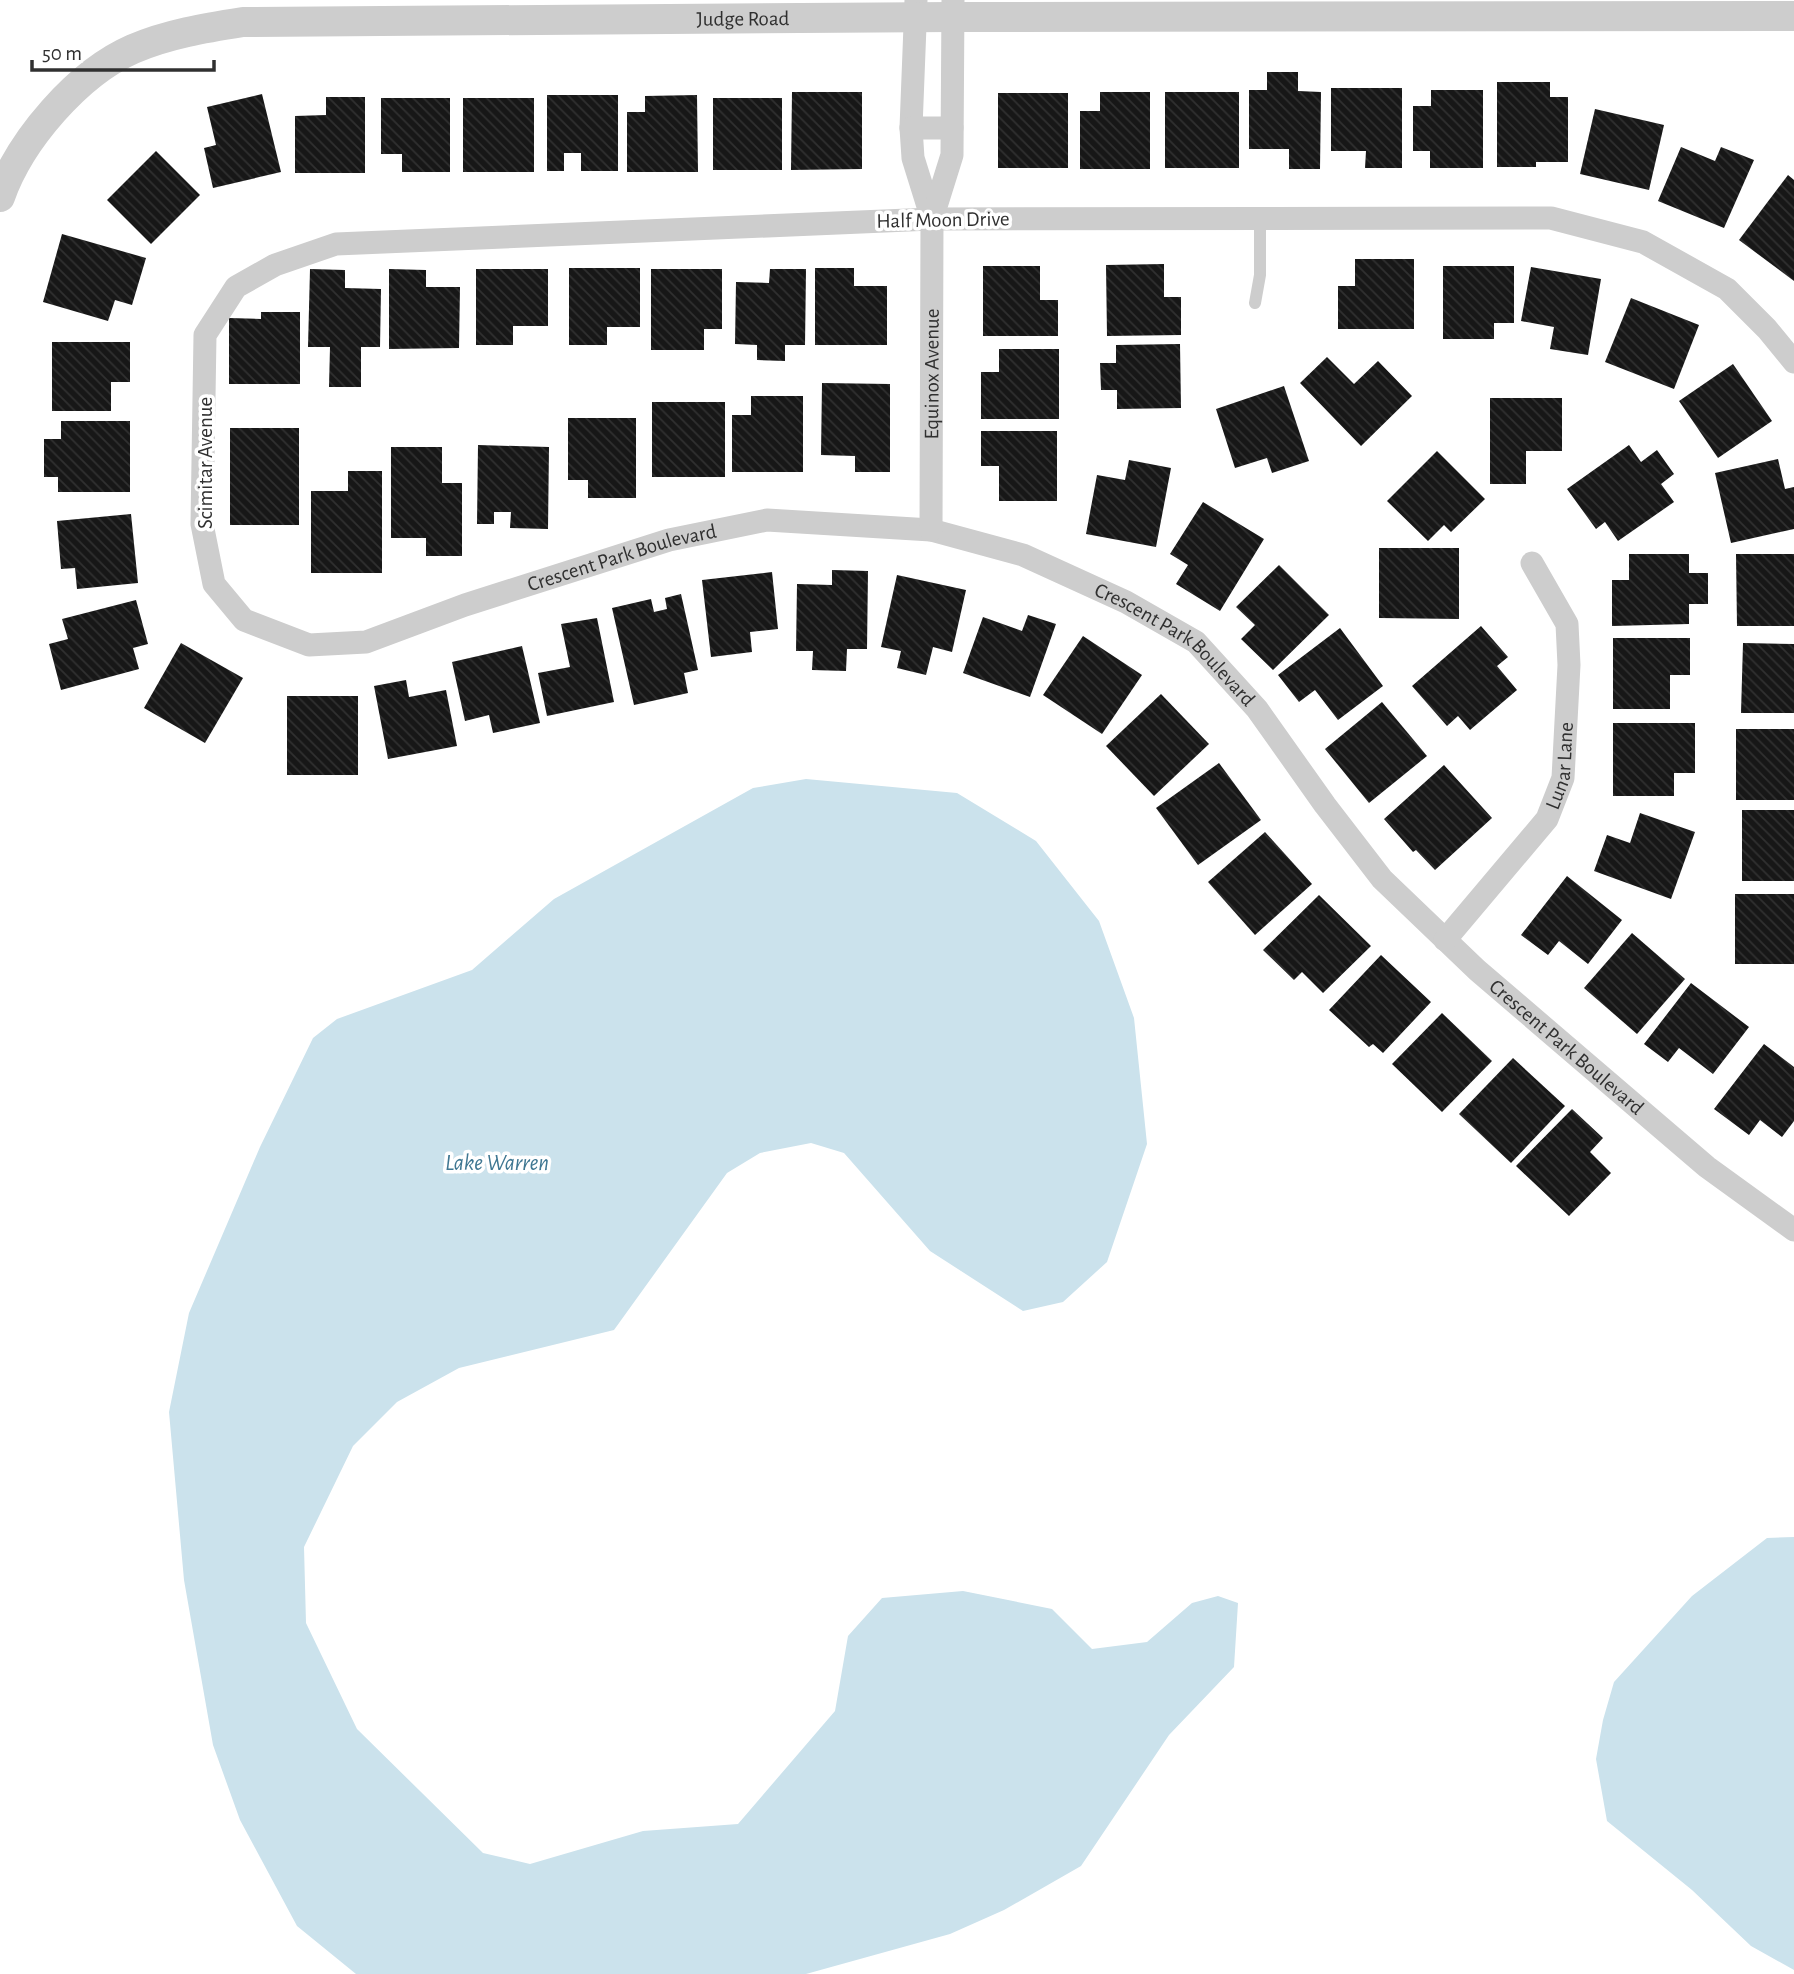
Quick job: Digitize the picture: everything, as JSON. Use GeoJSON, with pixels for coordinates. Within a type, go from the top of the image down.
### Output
{"type":"FeatureCollection","features":[{"type":"Feature","properties":{"kind":"street","name":"Judge Road"},"geometry":{"type":"LineString","coordinates":[[0,197],[28,142],[84,80],[132,49],[184,32],[243,22],[916,9],[1588,8],[1794,16]]}},
{"type":"Feature","properties":{"kind":"street","name":"Equinox Avenue"},"geometry":{"type":"LineString","coordinates":[[916,9],[911,128],[913,158],[932,219],[932,530]]}},
{"type":"Feature","properties":{"kind":"street","name":"Equinox Avenue"},"geometry":{"type":"LineString","coordinates":[[932,219],[952,155],[953,9]]}},
{"type":"Feature","properties":{"kind":"street"},"geometry":{"type":"LineString","coordinates":[[911,128],[952,128]]}},
{"type":"Feature","properties":{"kind":"street","name":"Half Moon Drive"},"geometry":{"type":"LineString","coordinates":[[336,244],[932,219],[1551,218],[1643,242],[1727,289],[1767,329],[1794,362]]}},
{"type":"Feature","properties":{"kind":"street","name":"Scimitar Avenue"},"geometry":{"type":"LineString","coordinates":[[336,244],[275,265],[236,287],[205,335],[202,523],[214,584],[244,620],[309,645],[366,642]]}},
{"type":"Feature","properties":{"kind":"street","name":"Crescent Park Boulevard"},"geometry":{"type":"LineString","coordinates":[[366,642],[466,605],[669,540],[767,520],[932,530],[1023,555],[1126,602],[1196,642],[1257,709],[1325,806],[1382,879],[1445,940],[1707,1167],[1794,1230]]}},
{"type":"Feature","properties":{"kind":"street","name":"Lunar Lane"},"geometry":{"type":"LineString","coordinates":[[1445,940],[1547,819],[1563,778],[1569,665],[1567,624],[1532,563]]}},
{"type":"Feature","properties":{"kind":"lane"},"geometry":{"type":"LineString","coordinates":[[1255,303],[1260,275],[1259,219]]}},
{"type":"Feature","properties":{"kind":"water","name":"Lake Warren"},"geometry":{"type":"Polygon","coordinates":[[[806,779],[957,793],[1036,841],[1099,921],[1134,1018],[1147,1144],[1107,1262],[1063,1302],[1023,1311],[930,1251],[844,1153],[811,1143],[760,1153],[727,1173],[614,1330],[459,1368],[397,1402],[353,1446],[304,1547],[306,1623],[357,1729],[483,1853],[530,1864],[643,1831],[738,1824],[835,1711],[848,1636],[882,1598],[963,1591],[1052,1609],[1092,1649],[1147,1642],[1192,1603],[1218,1596],[1238,1603],[1234,1667],[1169,1735],[1081,1866],[1004,1910],[950,1934],[806,1974],[356,1974],[297,1926],[240,1820],[213,1745],[184,1580],[169,1412],[189,1313],[260,1147],[313,1038],[337,1019],[472,970],[554,899],[753,788],[806,779]]]}},
{"type":"Feature","properties":{"kind":"water"},"geometry":{"type":"Polygon","coordinates":[[[1794,1537],[1794,1970],[1751,1946],[1692,1890],[1607,1821],[1596,1759],[1614,1682],[1692,1596],[1767,1538],[1794,1537]]]}},
{"type":"Feature","properties":{"kind":"building"},"geometry":{"type":"Polygon","coordinates":[[[1267,72],[1298,72],[1298,91],[1321,92],[1320,169],[1289,169],[1289,149],[1249,149],[1249,90],[1267,90],[1267,72]]]}},
{"type":"Feature","properties":{"kind":"building"},"geometry":{"type":"Polygon","coordinates":[[[1497,82],[1550,82],[1550,97],[1568,97],[1568,162],[1536,162],[1536,167],[1497,167],[1497,82]]]}},
{"type":"Feature","properties":{"kind":"building"},"geometry":{"type":"Polygon","coordinates":[[[1331,88],[1402,88],[1402,168],[1365,168],[1366,151],[1331,151],[1331,88]]]}},
{"type":"Feature","properties":{"kind":"building"},"geometry":{"type":"Polygon","coordinates":[[[1431,90],[1483,90],[1483,168],[1430,168],[1430,151],[1413,151],[1413,106],[1431,106],[1431,90]]]}},
{"type":"Feature","properties":{"kind":"building"},"geometry":{"type":"Polygon","coordinates":[[[792,92],[862,92],[862,169],[791,170],[792,92]]]}},
{"type":"Feature","properties":{"kind":"building"},"geometry":{"type":"Polygon","coordinates":[[[1100,92],[1150,92],[1150,169],[1080,169],[1080,111],[1100,111],[1100,92]]]}},
{"type":"Feature","properties":{"kind":"building"},"geometry":{"type":"Polygon","coordinates":[[[1165,92],[1239,92],[1239,168],[1165,168],[1165,92]]]}},
{"type":"Feature","properties":{"kind":"building"},"geometry":{"type":"Polygon","coordinates":[[[998,93],[1068,93],[1068,168],[998,168],[998,93]]]}},
{"type":"Feature","properties":{"kind":"building"},"geometry":{"type":"Polygon","coordinates":[[[262,94],[281,172],[213,188],[204,148],[216,145],[207,107],[262,94]]]}},
{"type":"Feature","properties":{"kind":"building"},"geometry":{"type":"Polygon","coordinates":[[[547,95],[618,95],[618,171],[581,171],[581,153],[564,153],[564,171],[547,171],[547,95]]]}},
{"type":"Feature","properties":{"kind":"building"},"geometry":{"type":"Polygon","coordinates":[[[697,95],[698,172],[627,172],[627,112],[645,112],[645,96],[697,95]]]}},
{"type":"Feature","properties":{"kind":"building"},"geometry":{"type":"Polygon","coordinates":[[[326,97],[365,97],[365,173],[295,173],[295,116],[326,115],[326,97]]]}},
{"type":"Feature","properties":{"kind":"building"},"geometry":{"type":"Polygon","coordinates":[[[381,98],[450,98],[450,172],[402,172],[402,154],[381,154],[381,98]]]}},
{"type":"Feature","properties":{"kind":"building"},"geometry":{"type":"Polygon","coordinates":[[[463,98],[534,98],[534,172],[463,172],[463,98]]]}},
{"type":"Feature","properties":{"kind":"building"},"geometry":{"type":"Polygon","coordinates":[[[713,98],[782,98],[782,170],[713,170],[713,98]]]}},
{"type":"Feature","properties":{"kind":"building"},"geometry":{"type":"Polygon","coordinates":[[[1595,109],[1664,125],[1649,190],[1580,174],[1595,109]]]}},
{"type":"Feature","properties":{"kind":"building"},"geometry":{"type":"Polygon","coordinates":[[[1681,147],[1715,161],[1721,147],[1754,160],[1724,228],[1658,201],[1681,147]]]}},
{"type":"Feature","properties":{"kind":"building"},"geometry":{"type":"Polygon","coordinates":[[[156,151],[200,195],[151,244],[107,200],[156,151]]]}},
{"type":"Feature","properties":{"kind":"building"},"geometry":{"type":"Polygon","coordinates":[[[1788,175],[1794,180],[1794,281],[1739,240],[1788,175]]]}},
{"type":"Feature","properties":{"kind":"building"},"geometry":{"type":"Polygon","coordinates":[[[62,234],[146,258],[132,305],[115,300],[108,321],[43,302],[62,234]]]}},
{"type":"Feature","properties":{"kind":"building"},"geometry":{"type":"Polygon","coordinates":[[[1355,259],[1414,259],[1414,329],[1338,329],[1338,286],[1355,286],[1355,259]]]}},
{"type":"Feature","properties":{"kind":"building"},"geometry":{"type":"Polygon","coordinates":[[[1164,264],[1164,297],[1181,297],[1181,335],[1107,336],[1106,265],[1164,264]]]}},
{"type":"Feature","properties":{"kind":"building"},"geometry":{"type":"Polygon","coordinates":[[[983,266],[1040,266],[1040,300],[1058,300],[1058,336],[983,336],[983,266]]]}},
{"type":"Feature","properties":{"kind":"building"},"geometry":{"type":"Polygon","coordinates":[[[1443,266],[1514,266],[1514,323],[1494,323],[1494,339],[1443,339],[1443,266]]]}},
{"type":"Feature","properties":{"kind":"building"},"geometry":{"type":"Polygon","coordinates":[[[1531,267],[1601,279],[1588,355],[1550,349],[1554,327],[1521,321],[1531,267]]]}},
{"type":"Feature","properties":{"kind":"building"},"geometry":{"type":"Polygon","coordinates":[[[569,268],[640,268],[640,327],[607,327],[607,345],[569,345],[569,268]]]}},
{"type":"Feature","properties":{"kind":"building"},"geometry":{"type":"Polygon","coordinates":[[[815,268],[854,268],[854,286],[887,286],[887,345],[815,345],[815,268]]]}},
{"type":"Feature","properties":{"kind":"building"},"geometry":{"type":"Polygon","coordinates":[[[310,269],[345,270],[345,288],[381,289],[380,347],[361,347],[361,387],[329,387],[330,347],[308,347],[310,269]]]}},
{"type":"Feature","properties":{"kind":"building"},"geometry":{"type":"Polygon","coordinates":[[[389,269],[426,270],[426,287],[460,287],[459,348],[389,349],[389,269]]]}},
{"type":"Feature","properties":{"kind":"building"},"geometry":{"type":"Polygon","coordinates":[[[476,269],[548,269],[548,326],[513,326],[513,345],[476,345],[476,269]]]}},
{"type":"Feature","properties":{"kind":"building"},"geometry":{"type":"Polygon","coordinates":[[[651,269],[722,269],[722,329],[704,329],[704,350],[651,350],[651,269]]]}},
{"type":"Feature","properties":{"kind":"building"},"geometry":{"type":"Polygon","coordinates":[[[770,269],[806,269],[805,345],[785,345],[785,361],[757,360],[757,345],[735,344],[736,282],[769,283],[770,269]]]}},
{"type":"Feature","properties":{"kind":"building"},"geometry":{"type":"Polygon","coordinates":[[[1631,298],[1699,325],[1674,389],[1605,362],[1631,298]]]}},
{"type":"Feature","properties":{"kind":"building"},"geometry":{"type":"Polygon","coordinates":[[[261,312],[300,312],[300,384],[229,384],[229,318],[261,319],[261,312]]]}},
{"type":"Feature","properties":{"kind":"building"},"geometry":{"type":"Polygon","coordinates":[[[52,342],[130,342],[130,382],[111,382],[111,411],[52,411],[52,342]]]}},
{"type":"Feature","properties":{"kind":"building"},"geometry":{"type":"Polygon","coordinates":[[[1180,344],[1181,408],[1117,409],[1117,390],[1101,390],[1100,363],[1116,363],[1116,345],[1180,344]]]}},
{"type":"Feature","properties":{"kind":"building"},"geometry":{"type":"Polygon","coordinates":[[[999,349],[1059,349],[1059,419],[981,419],[981,372],[999,372],[999,349]]]}},
{"type":"Feature","properties":{"kind":"building"},"geometry":{"type":"Polygon","coordinates":[[[1327,357],[1354,384],[1378,361],[1412,396],[1361,446],[1300,383],[1327,357]]]}},
{"type":"Feature","properties":{"kind":"building"},"geometry":{"type":"Polygon","coordinates":[[[1733,364],[1772,421],[1718,458],[1679,401],[1733,364]]]}},
{"type":"Feature","properties":{"kind":"building"},"geometry":{"type":"Polygon","coordinates":[[[822,383],[890,384],[890,472],[855,472],[855,456],[821,455],[822,383]]]}},
{"type":"Feature","properties":{"kind":"building"},"geometry":{"type":"Polygon","coordinates":[[[1284,386],[1309,461],[1272,473],[1267,458],[1235,468],[1216,409],[1284,386]]]}},
{"type":"Feature","properties":{"kind":"building"},"geometry":{"type":"Polygon","coordinates":[[[751,396],[803,396],[803,472],[732,472],[732,415],[751,415],[751,396]]]}},
{"type":"Feature","properties":{"kind":"building"},"geometry":{"type":"Polygon","coordinates":[[[1490,398],[1562,398],[1562,451],[1526,451],[1526,484],[1490,484],[1490,398]]]}},
{"type":"Feature","properties":{"kind":"building"},"geometry":{"type":"Polygon","coordinates":[[[652,402],[725,402],[725,477],[652,477],[652,402]]]}},
{"type":"Feature","properties":{"kind":"building"},"geometry":{"type":"Polygon","coordinates":[[[568,418],[636,418],[636,498],[588,498],[588,480],[568,480],[568,418]]]}},
{"type":"Feature","properties":{"kind":"building"},"geometry":{"type":"Polygon","coordinates":[[[61,421],[130,421],[130,492],[58,492],[58,477],[44,477],[44,439],[61,439],[61,421]]]}},
{"type":"Feature","properties":{"kind":"building"},"geometry":{"type":"Polygon","coordinates":[[[230,428],[299,428],[299,525],[230,525],[230,428]]]}},
{"type":"Feature","properties":{"kind":"building"},"geometry":{"type":"Polygon","coordinates":[[[981,431],[1057,431],[1057,501],[999,501],[999,466],[981,466],[981,431]]]}},
{"type":"Feature","properties":{"kind":"building"},"geometry":{"type":"Polygon","coordinates":[[[478,445],[549,447],[548,529],[510,528],[511,512],[494,512],[494,524],[477,524],[478,445]]]}},
{"type":"Feature","properties":{"kind":"building"},"geometry":{"type":"Polygon","coordinates":[[[1629,445],[1641,462],[1657,450],[1674,474],[1661,484],[1674,502],[1618,541],[1605,522],[1596,529],[1567,489],[1629,445]]]}},
{"type":"Feature","properties":{"kind":"building"},"geometry":{"type":"Polygon","coordinates":[[[391,447],[442,447],[442,483],[462,483],[462,556],[426,556],[426,538],[391,538],[391,447]]]}},
{"type":"Feature","properties":{"kind":"building"},"geometry":{"type":"Polygon","coordinates":[[[1437,451],[1485,499],[1451,532],[1444,525],[1428,541],[1387,501],[1437,451]]]}},
{"type":"Feature","properties":{"kind":"building"},"geometry":{"type":"Polygon","coordinates":[[[1778,459],[1785,489],[1794,487],[1794,529],[1731,543],[1715,473],[1778,459]]]}},
{"type":"Feature","properties":{"kind":"building"},"geometry":{"type":"Polygon","coordinates":[[[1129,460],[1171,468],[1156,547],[1086,534],[1097,475],[1125,480],[1129,460]]]}},
{"type":"Feature","properties":{"kind":"building"},"geometry":{"type":"Polygon","coordinates":[[[348,471],[382,471],[382,573],[311,573],[311,491],[348,491],[348,471]]]}},
{"type":"Feature","properties":{"kind":"building"},"geometry":{"type":"Polygon","coordinates":[[[1203,502],[1264,539],[1220,611],[1176,584],[1188,565],[1170,554],[1203,502]]]}},
{"type":"Feature","properties":{"kind":"building"},"geometry":{"type":"Polygon","coordinates":[[[131,514],[138,583],[77,589],[75,568],[61,569],[57,521],[131,514]]]}},
{"type":"Feature","properties":{"kind":"building"},"geometry":{"type":"Polygon","coordinates":[[[1379,548],[1459,548],[1459,619],[1379,618],[1379,548]]]}},
{"type":"Feature","properties":{"kind":"building"},"geometry":{"type":"Polygon","coordinates":[[[1629,554],[1689,554],[1689,573],[1708,573],[1708,604],[1689,604],[1689,624],[1612,626],[1612,580],[1629,580],[1629,554]]]}},
{"type":"Feature","properties":{"kind":"building"},"geometry":{"type":"Polygon","coordinates":[[[1736,554],[1794,554],[1794,626],[1737,626],[1736,554]]]}},
{"type":"Feature","properties":{"kind":"building"},"geometry":{"type":"Polygon","coordinates":[[[1279,565],[1329,615],[1273,670],[1241,639],[1255,625],[1236,607],[1279,565]]]}},
{"type":"Feature","properties":{"kind":"building"},"geometry":{"type":"Polygon","coordinates":[[[832,570],[868,571],[867,649],[847,649],[846,671],[812,670],[813,651],[796,651],[797,584],[832,585],[832,570]]]}},
{"type":"Feature","properties":{"kind":"building"},"geometry":{"type":"Polygon","coordinates":[[[772,572],[778,629],[750,632],[752,652],[711,657],[702,580],[772,572]]]}},
{"type":"Feature","properties":{"kind":"building"},"geometry":{"type":"Polygon","coordinates":[[[897,575],[966,590],[952,652],[933,647],[926,675],[897,668],[901,651],[881,647],[897,575]]]}},
{"type":"Feature","properties":{"kind":"building"},"geometry":{"type":"Polygon","coordinates":[[[681,594],[698,670],[684,673],[688,693],[634,705],[612,608],[651,599],[654,612],[667,609],[665,598],[681,594]]]}},
{"type":"Feature","properties":{"kind":"building"},"geometry":{"type":"Polygon","coordinates":[[[136,600],[148,644],[133,648],[139,669],[61,690],[49,644],[68,639],[62,619],[136,600]]]}},
{"type":"Feature","properties":{"kind":"building"},"geometry":{"type":"Polygon","coordinates":[[[1028,615],[1056,624],[1030,697],[963,673],[983,617],[1022,631],[1028,615]]]}},
{"type":"Feature","properties":{"kind":"building"},"geometry":{"type":"Polygon","coordinates":[[[597,618],[614,702],[547,716],[538,673],[570,667],[561,624],[597,618]]]}},
{"type":"Feature","properties":{"kind":"building"},"geometry":{"type":"Polygon","coordinates":[[[1481,626],[1508,657],[1497,666],[1517,690],[1470,730],[1458,716],[1447,726],[1412,686],[1481,626]]]}},
{"type":"Feature","properties":{"kind":"building"},"geometry":{"type":"Polygon","coordinates":[[[1340,628],[1383,686],[1338,720],[1315,690],[1299,702],[1278,675],[1340,628]]]}},
{"type":"Feature","properties":{"kind":"building"},"geometry":{"type":"Polygon","coordinates":[[[1083,636],[1142,675],[1102,734],[1043,695],[1083,636]]]}},
{"type":"Feature","properties":{"kind":"building"},"geometry":{"type":"Polygon","coordinates":[[[1613,638],[1690,638],[1690,675],[1670,675],[1670,709],[1613,709],[1613,638]]]}},
{"type":"Feature","properties":{"kind":"building"},"geometry":{"type":"Polygon","coordinates":[[[181,643],[243,678],[205,743],[144,708],[181,643]]]}},
{"type":"Feature","properties":{"kind":"building"},"geometry":{"type":"Polygon","coordinates":[[[1743,643],[1794,644],[1794,713],[1741,713],[1743,643]]]}},
{"type":"Feature","properties":{"kind":"building"},"geometry":{"type":"Polygon","coordinates":[[[522,646],[540,723],[493,733],[489,715],[465,721],[452,662],[522,646]]]}},
{"type":"Feature","properties":{"kind":"building"},"geometry":{"type":"Polygon","coordinates":[[[406,680],[409,697],[446,690],[457,746],[388,759],[374,686],[406,680]]]}},
{"type":"Feature","properties":{"kind":"building"},"geometry":{"type":"Polygon","coordinates":[[[1161,694],[1209,744],[1154,796],[1106,746],[1161,694]]]}},
{"type":"Feature","properties":{"kind":"building"},"geometry":{"type":"Polygon","coordinates":[[[287,696],[358,696],[358,775],[287,775],[287,696]]]}},
{"type":"Feature","properties":{"kind":"building"},"geometry":{"type":"Polygon","coordinates":[[[1382,702],[1427,756],[1369,803],[1325,749],[1382,702]]]}},
{"type":"Feature","properties":{"kind":"building"},"geometry":{"type":"Polygon","coordinates":[[[1613,723],[1695,723],[1695,773],[1674,773],[1674,796],[1613,796],[1613,723]]]}},
{"type":"Feature","properties":{"kind":"building"},"geometry":{"type":"Polygon","coordinates":[[[1736,729],[1794,729],[1794,800],[1736,800],[1736,729]]]}},
{"type":"Feature","properties":{"kind":"building"},"geometry":{"type":"Polygon","coordinates":[[[1219,763],[1261,820],[1198,865],[1156,808],[1219,763]]]}},
{"type":"Feature","properties":{"kind":"building"},"geometry":{"type":"Polygon","coordinates":[[[1444,765],[1492,818],[1435,870],[1416,850],[1413,852],[1384,819],[1444,765]]]}},
{"type":"Feature","properties":{"kind":"building"},"geometry":{"type":"Polygon","coordinates":[[[1742,810],[1794,810],[1794,881],[1742,881],[1742,810]]]}},
{"type":"Feature","properties":{"kind":"building"},"geometry":{"type":"Polygon","coordinates":[[[1640,813],[1695,832],[1671,899],[1594,871],[1607,835],[1630,843],[1640,813]]]}},
{"type":"Feature","properties":{"kind":"building"},"geometry":{"type":"Polygon","coordinates":[[[1265,832],[1312,884],[1255,935],[1208,882],[1265,832]]]}},
{"type":"Feature","properties":{"kind":"building"},"geometry":{"type":"Polygon","coordinates":[[[1567,876],[1622,920],[1588,964],[1559,941],[1548,955],[1521,935],[1567,876]]]}},
{"type":"Feature","properties":{"kind":"building"},"geometry":{"type":"Polygon","coordinates":[[[1735,894],[1794,894],[1794,964],[1735,964],[1735,894]]]}},
{"type":"Feature","properties":{"kind":"building"},"geometry":{"type":"Polygon","coordinates":[[[1319,895],[1371,946],[1323,993],[1302,972],[1294,980],[1263,950],[1319,895]]]}},
{"type":"Feature","properties":{"kind":"building"},"geometry":{"type":"Polygon","coordinates":[[[1632,933],[1685,979],[1637,1034],[1584,988],[1632,933]]]}},
{"type":"Feature","properties":{"kind":"building"},"geometry":{"type":"Polygon","coordinates":[[[1381,955],[1431,1002],[1383,1053],[1373,1044],[1369,1047],[1329,1010],[1381,955]]]}},
{"type":"Feature","properties":{"kind":"building"},"geometry":{"type":"Polygon","coordinates":[[[1691,983],[1749,1027],[1713,1074],[1679,1048],[1668,1062],[1644,1044],[1691,983]]]}},
{"type":"Feature","properties":{"kind":"building"},"geometry":{"type":"Polygon","coordinates":[[[1442,1013],[1492,1061],[1442,1112],[1392,1064],[1442,1013]]]}},
{"type":"Feature","properties":{"kind":"building"},"geometry":{"type":"Polygon","coordinates":[[[1764,1044],[1794,1067],[1794,1121],[1782,1137],[1760,1120],[1749,1135],[1714,1109],[1764,1044]]]}},
{"type":"Feature","properties":{"kind":"building"},"geometry":{"type":"Polygon","coordinates":[[[1513,1058],[1565,1106],[1511,1163],[1459,1114],[1513,1058]]]}},
{"type":"Feature","properties":{"kind":"building"},"geometry":{"type":"Polygon","coordinates":[[[1572,1109],[1603,1138],[1590,1152],[1611,1173],[1569,1216],[1516,1166],[1572,1109]]]}}]}
